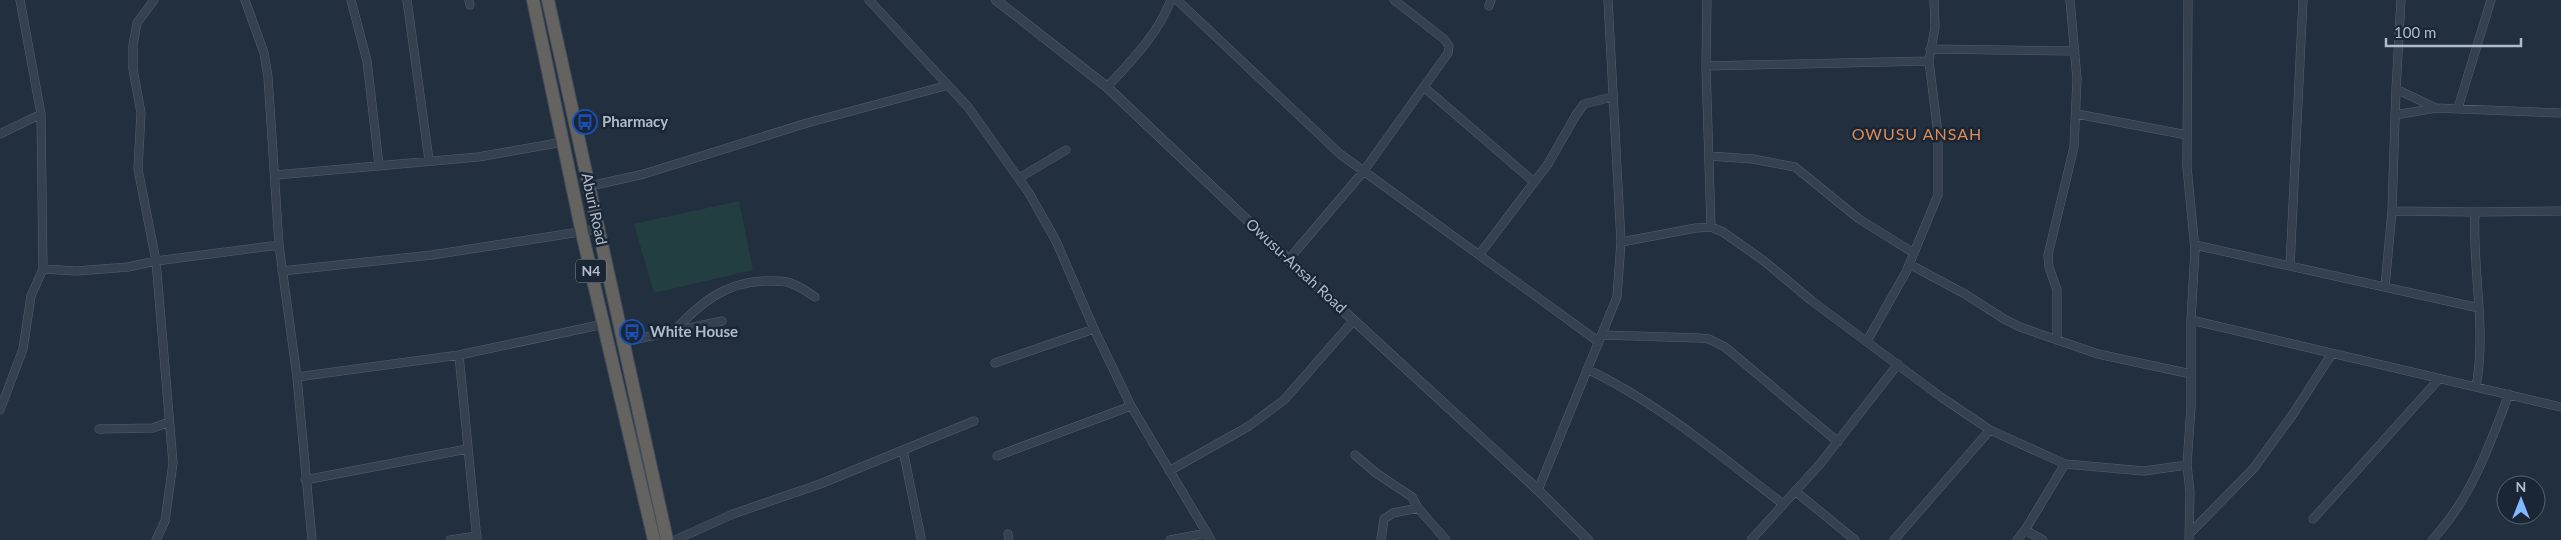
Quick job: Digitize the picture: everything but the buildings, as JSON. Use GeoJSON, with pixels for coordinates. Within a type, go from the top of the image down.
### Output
{"type":"FeatureCollection","features":[{"type":"Feature","properties":{"kind":"highway","name":"Aburi Road"},"geometry":{"type":"LineString","coordinates":[[533,0],[582,233],[654,540]]}},
{"type":"Feature","properties":{"kind":"highway","name":"Aburi Road"},"geometry":{"type":"LineString","coordinates":[[548,0],[667,540]]}},
{"type":"Feature","properties":{"kind":"street"},"geometry":{"type":"LineString","coordinates":[[0,410],[23,349],[31,296],[43,269],[41,114],[20,0]]}},
{"type":"Feature","properties":{"kind":"street"},"geometry":{"type":"LineString","coordinates":[[154,0],[137,23],[133,46],[133,69],[141,113],[138,170],[156,260],[173,463],[165,521],[156,540]]}},
{"type":"Feature","properties":{"kind":"street"},"geometry":{"type":"LineString","coordinates":[[245,0],[264,53],[268,77],[276,175],[279,245],[297,377],[312,540]]}},
{"type":"Feature","properties":{"kind":"street"},"geometry":{"type":"LineString","coordinates":[[351,0],[367,61],[380,165]]}},
{"type":"Feature","properties":{"kind":"street"},"geometry":{"type":"LineString","coordinates":[[407,0],[429,160]]}},
{"type":"Feature","properties":{"kind":"street"},"geometry":{"type":"LineString","coordinates":[[869,0],[945,86],[968,107],[1019,178],[1056,242],[1094,329],[1131,406],[1209,537],[1170,540]]}},
{"type":"Feature","properties":{"kind":"street","name":"Owusu-Ansah Road"},"geometry":{"type":"LineString","coordinates":[[996,0],[1107,86],[1354,320],[1538,490],[1588,540]]}},
{"type":"Feature","properties":{"kind":"street"},"geometry":{"type":"LineString","coordinates":[[1107,86],[1134,59],[1154,33],[1164,19],[1172,0]]}},
{"type":"Feature","properties":{"kind":"street"},"geometry":{"type":"LineString","coordinates":[[1177,0],[1340,154],[1479,255],[1600,339],[1699,338],[1716,342],[1733,353],[1838,442]]}},
{"type":"Feature","properties":{"kind":"street"},"geometry":{"type":"LineString","coordinates":[[1289,259],[1363,172],[1425,88],[1448,53],[1449,46],[1444,39],[1394,0]]}},
{"type":"Feature","properties":{"kind":"street"},"geometry":{"type":"LineString","coordinates":[[1538,490],[1617,297],[1621,242],[1608,0]]}},
{"type":"Feature","properties":{"kind":"street"},"geometry":{"type":"LineString","coordinates":[[1707,0],[1706,66],[1711,227]]}},
{"type":"Feature","properties":{"kind":"street"},"geometry":{"type":"LineString","coordinates":[[1866,341],[1909,264],[1940,187],[1938,134],[1929,61],[1935,27],[1934,0]]}},
{"type":"Feature","properties":{"kind":"street"},"geometry":{"type":"LineString","coordinates":[[2057,340],[2057,290],[2049,267],[2048,255],[2074,147],[2077,114],[2075,51],[2070,0]]}},
{"type":"Feature","properties":{"kind":"street"},"geometry":{"type":"LineString","coordinates":[[2188,0],[2187,135],[2195,245],[2191,320],[2192,374],[2187,465],[2190,492],[2189,537]]}},
{"type":"Feature","properties":{"kind":"street"},"geometry":{"type":"LineString","coordinates":[[2290,266],[2303,0]]}},
{"type":"Feature","properties":{"kind":"street"},"geometry":{"type":"LineString","coordinates":[[2385,287],[2392,211],[2401,0]]}},
{"type":"Feature","properties":{"kind":"street"},"geometry":{"type":"LineString","coordinates":[[2458,108],[2491,0]]}},
{"type":"Feature","properties":{"kind":"street"},"geometry":{"type":"LineString","coordinates":[[1930,49],[2075,51]]}},
{"type":"Feature","properties":{"kind":"street"},"geometry":{"type":"LineString","coordinates":[[1706,66],[1929,61]]}},
{"type":"Feature","properties":{"kind":"street"},"geometry":{"type":"LineString","coordinates":[[590,186],[644,174],[807,123],[945,86]]}},
{"type":"Feature","properties":{"kind":"street"},"geometry":{"type":"LineString","coordinates":[[1425,88],[1534,182]]}},
{"type":"Feature","properties":{"kind":"street"},"geometry":{"type":"LineString","coordinates":[[2396,89],[2436,108]]}},
{"type":"Feature","properties":{"kind":"street"},"geometry":{"type":"LineString","coordinates":[[1479,255],[1534,182],[1584,104],[1612,97]]}},
{"type":"Feature","properties":{"kind":"street"},"geometry":{"type":"LineString","coordinates":[[2395,115],[2436,108],[2561,113]]}},
{"type":"Feature","properties":{"kind":"street"},"geometry":{"type":"LineString","coordinates":[[0,134],[41,114]]}},
{"type":"Feature","properties":{"kind":"street"},"geometry":{"type":"LineString","coordinates":[[2077,114],[2187,135]]}},
{"type":"Feature","properties":{"kind":"street"},"geometry":{"type":"LineString","coordinates":[[276,175],[502,154],[564,142]]}},
{"type":"Feature","properties":{"kind":"street"},"geometry":{"type":"LineString","coordinates":[[1019,178],[1066,150]]}},
{"type":"Feature","properties":{"kind":"street"},"geometry":{"type":"LineString","coordinates":[[1709,156],[1753,159],[1794,167],[1859,218],[1914,253]]}},
{"type":"Feature","properties":{"kind":"street"},"geometry":{"type":"LineString","coordinates":[[2392,211],[2561,211]]}},
{"type":"Feature","properties":{"kind":"street"},"geometry":{"type":"LineString","coordinates":[[2475,212],[2474,232],[2481,355],[2476,387]]}},
{"type":"Feature","properties":{"kind":"street"},"geometry":{"type":"LineString","coordinates":[[1621,242],[1711,227],[1723,232],[1764,260],[1812,301],[1941,398],[1990,430],[2065,464],[2144,470],[2187,465]]}},
{"type":"Feature","properties":{"kind":"street"},"geometry":{"type":"LineString","coordinates":[[282,271],[432,256],[599,229]]}},
{"type":"Feature","properties":{"kind":"street"},"geometry":{"type":"LineString","coordinates":[[43,269],[106,270],[143,265],[156,260],[279,245]]}},
{"type":"Feature","properties":{"kind":"street"},"geometry":{"type":"LineString","coordinates":[[2195,245],[2479,308]]}},
{"type":"Feature","properties":{"kind":"street"},"geometry":{"type":"LineString","coordinates":[[1909,264],[1965,294],[2004,320],[2057,340],[2125,361],[2192,374]]}},
{"type":"Feature","properties":{"kind":"street"},"geometry":{"type":"LineString","coordinates":[[673,332],[701,305],[732,285],[754,281],[784,282],[794,284],[815,297]]}},
{"type":"Feature","properties":{"kind":"street"},"geometry":{"type":"LineString","coordinates":[[623,342],[722,320]]}},
{"type":"Feature","properties":{"kind":"street"},"geometry":{"type":"LineString","coordinates":[[1169,470],[1249,426],[1284,400],[1354,320]]}},
{"type":"Feature","properties":{"kind":"street"},"geometry":{"type":"LineString","coordinates":[[2191,320],[2331,355],[2561,407]]}},
{"type":"Feature","properties":{"kind":"street"},"geometry":{"type":"LineString","coordinates":[[297,377],[459,355],[604,324]]}},
{"type":"Feature","properties":{"kind":"street"},"geometry":{"type":"LineString","coordinates":[[995,363],[1094,329]]}},
{"type":"Feature","properties":{"kind":"street"},"geometry":{"type":"LineString","coordinates":[[450,540],[477,538],[459,355]]}},
{"type":"Feature","properties":{"kind":"street"},"geometry":{"type":"LineString","coordinates":[[2189,537],[2254,468],[2294,414],[2331,355]]}},
{"type":"Feature","properties":{"kind":"street"},"geometry":{"type":"LineString","coordinates":[[1750,540],[1838,442],[1898,364]]}},
{"type":"Feature","properties":{"kind":"street"},"geometry":{"type":"LineString","coordinates":[[1587,369],[1621,385],[1695,435],[1783,504]]}},
{"type":"Feature","properties":{"kind":"street"},"geometry":{"type":"LineString","coordinates":[[2313,519],[2439,379]]}},
{"type":"Feature","properties":{"kind":"street"},"geometry":{"type":"LineString","coordinates":[[2432,540],[2459,506],[2472,484],[2482,464],[2509,394]]}},
{"type":"Feature","properties":{"kind":"street"},"geometry":{"type":"LineString","coordinates":[[997,456],[1131,406]]}},
{"type":"Feature","properties":{"kind":"street"},"geometry":{"type":"LineString","coordinates":[[675,540],[733,514],[820,484],[974,421]]}},
{"type":"Feature","properties":{"kind":"street"},"geometry":{"type":"LineString","coordinates":[[99,428],[153,428],[170,422]]}},
{"type":"Feature","properties":{"kind":"street"},"geometry":{"type":"LineString","coordinates":[[1894,540],[1990,430]]}},
{"type":"Feature","properties":{"kind":"street"},"geometry":{"type":"LineString","coordinates":[[305,480],[468,449]]}},
{"type":"Feature","properties":{"kind":"street"},"geometry":{"type":"LineString","coordinates":[[903,450],[921,538]]}},
{"type":"Feature","properties":{"kind":"street"},"geometry":{"type":"LineString","coordinates":[[1355,455],[1376,473],[1412,497],[1418,508],[1446,540]]}},
{"type":"Feature","properties":{"kind":"street"},"geometry":{"type":"LineString","coordinates":[[2017,540],[2065,464]]}},
{"type":"Feature","properties":{"kind":"street"},"geometry":{"type":"LineString","coordinates":[[1795,491],[1855,540]]}},
{"type":"Feature","properties":{"kind":"street"},"geometry":{"type":"LineString","coordinates":[[1381,540],[1384,520],[1393,513],[1418,508]]}},
{"type":"Feature","properties":{"kind":"street"},"geometry":{"type":"LineString","coordinates":[[2025,530],[2043,540]]}},
{"type":"Feature","properties":{"kind":"green space"},"geometry":{"type":"Polygon","coordinates":[[[739,201],[753,270],[654,293],[634,224],[739,201]]]}},
{"type":"Feature","properties":{"kind":"place","name":"Pharmacy"},"geometry":{"type":"Point","coordinates":[585,122]}},
{"type":"Feature","properties":{"kind":"place","name":"White House"},"geometry":{"type":"Point","coordinates":[632,332]}},
{"type":"Feature","properties":{"kind":"district","name":"OWUSU ANSAH"},"geometry":{"type":"Point","coordinates":[1917,134]}}]}
